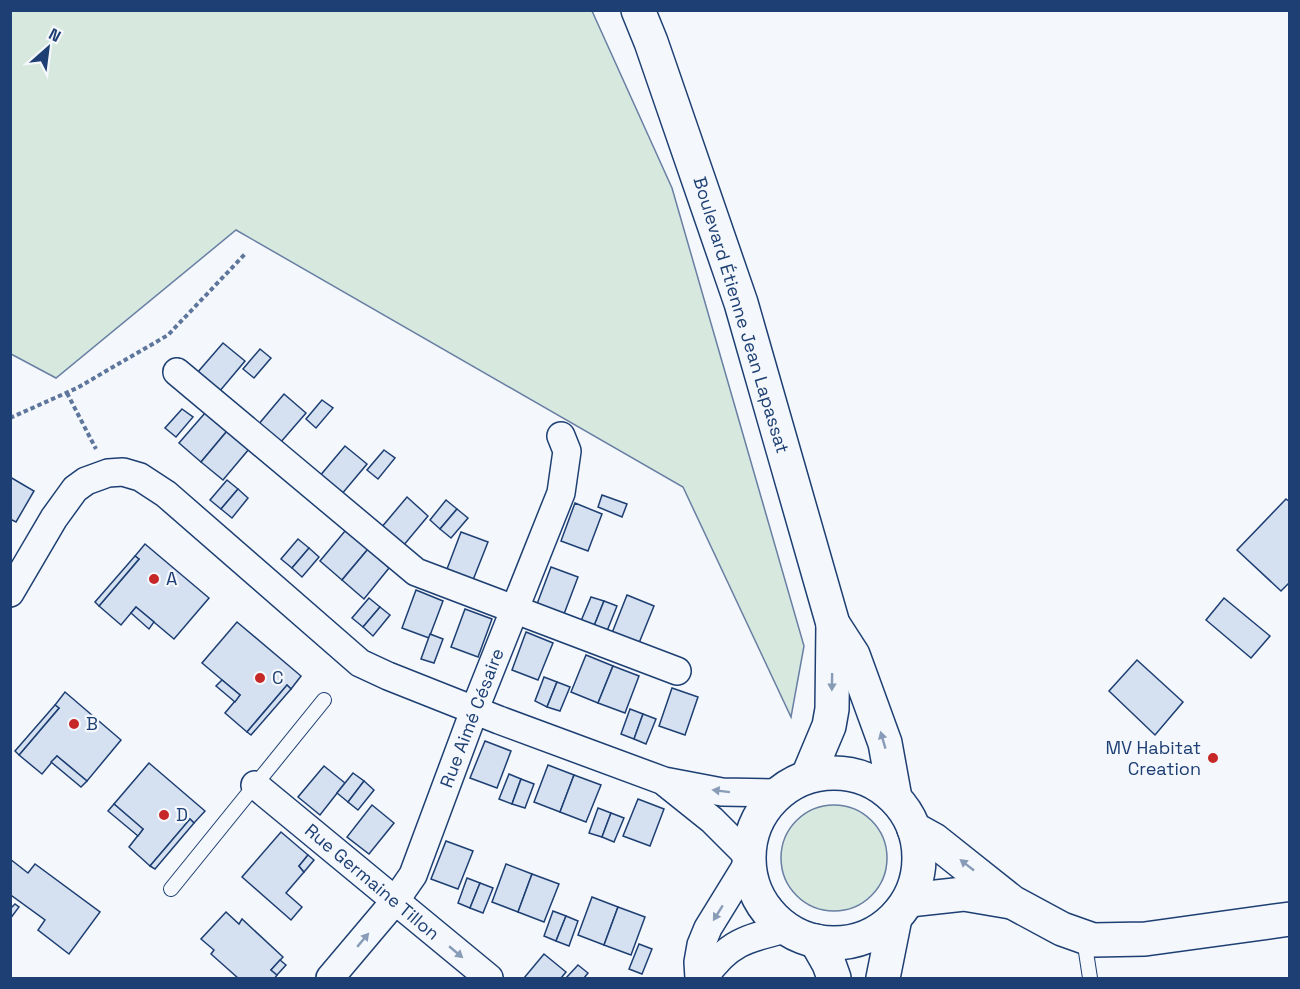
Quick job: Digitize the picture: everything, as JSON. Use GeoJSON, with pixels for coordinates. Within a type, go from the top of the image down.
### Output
{"type":"FeatureCollection","features":[{"type":"Feature","properties":{"kind":"main road","name":"Boulevard Étienne Jean Lapassat"},"geometry":{"type":"LineString","coordinates":[[638,10],[741,303],[833,624],[852,655],[885,743],[894,798]]}},
{"type":"Feature","properties":{"kind":"main road","name":"Boulevard Étienne Jean Lapassat"},"geometry":{"type":"LineString","coordinates":[[808,776],[831,717],[833,624]]}},
{"type":"Feature","properties":{"kind":"main road"},"geometry":{"type":"LineString","coordinates":[[834,978],[829,964],[801,935],[767,912],[754,889],[748,860],[750,838],[756,822],[778,793],[808,776],[831,773],[854,775],[876,784],[894,798],[906,813],[914,829],[919,853],[917,877],[902,909],[883,978]]}},
{"type":"Feature","properties":{"kind":"main road"},"geometry":{"type":"LineString","coordinates":[[914,829],[934,840],[1012,902],[1062,929],[1094,940],[1145,939],[1290,919]]}},
{"type":"Feature","properties":{"kind":"main road"},"geometry":{"type":"LineString","coordinates":[[801,935],[844,943],[872,935],[902,909],[964,894],[1012,902]]}},
{"type":"Feature","properties":{"kind":"street"},"geometry":{"type":"LineString","coordinates":[[177,372],[416,572],[677,671]]}},
{"type":"Feature","properties":{"kind":"street","name":"Rue Aimé Césaire"},"geometry":{"type":"LineString","coordinates":[[330,978],[395,901],[413,876],[474,711],[561,493],[567,451],[561,436]]}},
{"type":"Feature","properties":{"kind":"street"},"geometry":{"type":"LineString","coordinates":[[10,593],[54,518],[75,489],[86,481],[108,473],[123,472],[141,477],[162,491],[360,663],[474,711],[664,781],[722,792],[778,793]]}},
{"type":"Feature","properties":{"kind":"street"},"geometry":{"type":"LineString","coordinates":[[664,781],[712,820],[748,860],[708,928],[701,945],[698,962],[699,978]]}},
{"type":"Feature","properties":{"kind":"street","name":"Rue Germaine Tillon"},"geometry":{"type":"LineString","coordinates":[[255,785],[489,978]]}},
{"type":"Feature","properties":{"kind":"street"},"geometry":{"type":"LineString","coordinates":[[704,978],[729,949],[753,938],[801,935]]}},
{"type":"Feature","properties":{"kind":"lane"},"geometry":{"type":"LineString","coordinates":[[171,889],[324,700]]}},
{"type":"Feature","properties":{"kind":"lane"},"geometry":{"type":"LineString","coordinates":[[1083,937],[1090,978]]}},
{"type":"Feature","properties":{"kind":"path"},"geometry":{"type":"LineString","coordinates":[[10,418],[67,393],[168,335],[246,253]]}},
{"type":"Feature","properties":{"kind":"path"},"geometry":{"type":"LineString","coordinates":[[67,393],[108,473]]}},
{"type":"Feature","properties":{"kind":"shaded area"},"geometry":{"type":"Polygon","coordinates":[[[10,11],[592,11],[672,188],[804,646],[791,717],[683,487],[236,230],[56,378],[11,354],[10,11]]]}},
{"type":"Feature","properties":{"kind":"shaded area"},"geometry":{"type":"Polygon","coordinates":[[[834,805],[854,809],[872,820],[883,838],[887,858],[883,878],[872,896],[854,907],[834,911],[814,907],[796,896],[785,878],[781,858],[785,838],[796,820],[814,809],[834,805]]]}},
{"type":"Feature","properties":{"kind":"building"},"geometry":{"type":"Polygon","coordinates":[[[223,343],[245,361],[219,392],[197,373],[223,343]]]}},
{"type":"Feature","properties":{"kind":"building"},"geometry":{"type":"Polygon","coordinates":[[[260,349],[271,358],[254,378],[243,369],[260,349]]]}},
{"type":"Feature","properties":{"kind":"building"},"geometry":{"type":"Polygon","coordinates":[[[284,394],[306,413],[280,443],[258,425],[284,394]]]}},
{"type":"Feature","properties":{"kind":"building"},"geometry":{"type":"Polygon","coordinates":[[[322,400],[333,408],[316,428],[306,419],[322,400]]]}},
{"type":"Feature","properties":{"kind":"building"},"geometry":{"type":"Polygon","coordinates":[[[182,409],[193,417],[176,437],[165,428],[182,409]]]}},
{"type":"Feature","properties":{"kind":"building"},"geometry":{"type":"Polygon","coordinates":[[[205,413],[227,431],[201,462],[179,443],[205,413]]]}},
{"type":"Feature","properties":{"kind":"building"},"geometry":{"type":"Polygon","coordinates":[[[227,431],[249,449],[223,480],[201,462],[227,431]]]}},
{"type":"Feature","properties":{"kind":"building"},"geometry":{"type":"Polygon","coordinates":[[[345,446],[367,464],[341,495],[319,477],[345,446]]]}},
{"type":"Feature","properties":{"kind":"building"},"geometry":{"type":"Polygon","coordinates":[[[384,450],[395,458],[378,479],[367,470],[384,450]]]}},
{"type":"Feature","properties":{"kind":"building"},"geometry":{"type":"Polygon","coordinates":[[[10,477],[34,491],[16,522],[10,519],[10,477]]]}},
{"type":"Feature","properties":{"kind":"building"},"geometry":{"type":"Polygon","coordinates":[[[227,480],[238,489],[221,509],[210,500],[227,480]]]}},
{"type":"Feature","properties":{"kind":"building"},"geometry":{"type":"Polygon","coordinates":[[[238,489],[248,498],[232,518],[221,509],[238,489]]]}},
{"type":"Feature","properties":{"kind":"building"},"geometry":{"type":"Polygon","coordinates":[[[602,495],[627,504],[622,517],[598,507],[602,495]]]}},
{"type":"Feature","properties":{"kind":"building"},"geometry":{"type":"Polygon","coordinates":[[[407,497],[428,516],[403,546],[381,528],[407,497]]]}},
{"type":"Feature","properties":{"kind":"building"},"geometry":{"type":"Polygon","coordinates":[[[1286,499],[1290,502],[1290,582],[1281,591],[1237,550],[1286,499]]]}},
{"type":"Feature","properties":{"kind":"building"},"geometry":{"type":"Polygon","coordinates":[[[446,500],[457,509],[440,529],[430,520],[446,500]]]}},
{"type":"Feature","properties":{"kind":"building"},"geometry":{"type":"Polygon","coordinates":[[[575,503],[602,514],[588,551],[561,541],[575,503]]]}},
{"type":"Feature","properties":{"kind":"building"},"geometry":{"type":"Polygon","coordinates":[[[457,509],[468,518],[451,538],[440,529],[457,509]]]}},
{"type":"Feature","properties":{"kind":"building"},"geometry":{"type":"Polygon","coordinates":[[[345,531],[368,549],[342,580],[320,561],[345,531]]]}},
{"type":"Feature","properties":{"kind":"building"},"geometry":{"type":"Polygon","coordinates":[[[461,532],[488,542],[473,580],[447,569],[461,532]]]}},
{"type":"Feature","properties":{"kind":"building"},"geometry":{"type":"Polygon","coordinates":[[[298,539],[309,548],[292,568],[281,559],[298,539]]]}},
{"type":"Feature","properties":{"kind":"building","name":"A"},"geometry":{"type":"Polygon","coordinates":[[[145,544],[209,598],[174,639],[136,607],[121,625],[99,606],[139,559],[135,556],[145,544]]]}},
{"type":"Feature","properties":{"kind":"building"},"geometry":{"type":"Polygon","coordinates":[[[309,548],[319,557],[302,577],[292,568],[309,548]]]}},
{"type":"Feature","properties":{"kind":"building"},"geometry":{"type":"Polygon","coordinates":[[[368,549],[389,568],[364,599],[342,580],[368,549]]]}},
{"type":"Feature","properties":{"kind":"building"},"geometry":{"type":"Polygon","coordinates":[[[135,556],[139,559],[99,606],[95,602],[135,556]]]}},
{"type":"Feature","properties":{"kind":"building"},"geometry":{"type":"Polygon","coordinates":[[[551,567],[578,577],[564,614],[537,604],[551,567]]]}},
{"type":"Feature","properties":{"kind":"building"},"geometry":{"type":"Polygon","coordinates":[[[416,590],[443,601],[429,638],[402,628],[416,590]]]}},
{"type":"Feature","properties":{"kind":"building"},"geometry":{"type":"Polygon","coordinates":[[[627,595],[654,606],[639,643],[612,633],[627,595]]]}},
{"type":"Feature","properties":{"kind":"building"},"geometry":{"type":"Polygon","coordinates":[[[591,597],[604,601],[594,626],[581,621],[591,597]]]}},
{"type":"Feature","properties":{"kind":"building"},"geometry":{"type":"Polygon","coordinates":[[[369,598],[380,607],[363,627],[352,618],[369,598]]]}},
{"type":"Feature","properties":{"kind":"building"},"geometry":{"type":"Polygon","coordinates":[[[1224,598],[1270,636],[1251,658],[1206,620],[1224,598]]]}},
{"type":"Feature","properties":{"kind":"building"},"geometry":{"type":"Polygon","coordinates":[[[604,601],[617,606],[607,631],[594,626],[604,601]]]}},
{"type":"Feature","properties":{"kind":"building"},"geometry":{"type":"Polygon","coordinates":[[[136,607],[154,622],[149,629],[131,613],[136,607]]]}},
{"type":"Feature","properties":{"kind":"building"},"geometry":{"type":"Polygon","coordinates":[[[380,607],[390,615],[373,636],[363,627],[380,607]]]}},
{"type":"Feature","properties":{"kind":"building"},"geometry":{"type":"Polygon","coordinates":[[[465,609],[492,619],[478,657],[451,647],[465,609]]]}},
{"type":"Feature","properties":{"kind":"building","name":"C"},"geometry":{"type":"Polygon","coordinates":[[[237,622],[301,676],[291,689],[287,685],[247,732],[225,713],[240,695],[202,663],[237,622]]]}},
{"type":"Feature","properties":{"kind":"building"},"geometry":{"type":"Polygon","coordinates":[[[526,632],[553,643],[538,680],[512,670],[526,632]]]}},
{"type":"Feature","properties":{"kind":"building"},"geometry":{"type":"Polygon","coordinates":[[[430,634],[443,639],[434,663],[421,659],[430,634]]]}},
{"type":"Feature","properties":{"kind":"building"},"geometry":{"type":"Polygon","coordinates":[[[586,655],[613,666],[598,703],[571,692],[586,655]]]}},
{"type":"Feature","properties":{"kind":"building"},"geometry":{"type":"Polygon","coordinates":[[[1137,660],[1183,702],[1155,735],[1109,691],[1137,660]]]}},
{"type":"Feature","properties":{"kind":"building"},"geometry":{"type":"Polygon","coordinates":[[[613,666],[639,676],[625,713],[598,703],[613,666]]]}},
{"type":"Feature","properties":{"kind":"building"},"geometry":{"type":"Polygon","coordinates":[[[544,677],[557,682],[547,707],[535,701],[544,677]]]}},
{"type":"Feature","properties":{"kind":"building"},"geometry":{"type":"Polygon","coordinates":[[[222,680],[240,695],[235,702],[216,686],[222,680]]]}},
{"type":"Feature","properties":{"kind":"building"},"geometry":{"type":"Polygon","coordinates":[[[557,682],[570,687],[560,711],[547,707],[557,682]]]}},
{"type":"Feature","properties":{"kind":"building"},"geometry":{"type":"Polygon","coordinates":[[[287,685],[291,689],[251,735],[247,732],[287,685]]]}},
{"type":"Feature","properties":{"kind":"building"},"geometry":{"type":"Polygon","coordinates":[[[672,688],[698,697],[685,735],[659,726],[672,688]]]}},
{"type":"Feature","properties":{"kind":"building","name":"B"},"geometry":{"type":"Polygon","coordinates":[[[65,692],[121,740],[87,781],[57,756],[42,774],[19,755],[59,708],[55,705],[65,692]]]}},
{"type":"Feature","properties":{"kind":"building"},"geometry":{"type":"Polygon","coordinates":[[[55,705],[59,708],[19,755],[15,751],[55,705]]]}},
{"type":"Feature","properties":{"kind":"building"},"geometry":{"type":"Polygon","coordinates":[[[630,709],[643,714],[634,739],[621,734],[630,709]]]}},
{"type":"Feature","properties":{"kind":"building"},"geometry":{"type":"Polygon","coordinates":[[[643,714],[656,719],[646,744],[634,739],[643,714]]]}},
{"type":"Feature","properties":{"kind":"building"},"geometry":{"type":"Polygon","coordinates":[[[485,741],[511,751],[497,788],[470,778],[485,741]]]}},
{"type":"Feature","properties":{"kind":"building"},"geometry":{"type":"Polygon","coordinates":[[[57,756],[87,781],[81,787],[51,762],[57,756]]]}},
{"type":"Feature","properties":{"kind":"building","name":"D"},"geometry":{"type":"Polygon","coordinates":[[[149,763],[205,811],[194,823],[190,819],[150,866],[129,847],[143,829],[114,804],[149,763]]]}},
{"type":"Feature","properties":{"kind":"building"},"geometry":{"type":"Polygon","coordinates":[[[548,765],[574,775],[560,812],[534,802],[548,765]]]}},
{"type":"Feature","properties":{"kind":"building"},"geometry":{"type":"Polygon","coordinates":[[[324,766],[345,783],[320,815],[298,797],[324,766]]]}},
{"type":"Feature","properties":{"kind":"building"},"geometry":{"type":"Polygon","coordinates":[[[353,773],[364,781],[348,802],[337,793],[353,773]]]}},
{"type":"Feature","properties":{"kind":"building"},"geometry":{"type":"Polygon","coordinates":[[[509,774],[521,779],[512,804],[499,799],[509,774]]]}},
{"type":"Feature","properties":{"kind":"building"},"geometry":{"type":"Polygon","coordinates":[[[574,775],[601,785],[586,822],[560,812],[574,775]]]}},
{"type":"Feature","properties":{"kind":"building"},"geometry":{"type":"Polygon","coordinates":[[[521,779],[534,784],[525,808],[512,804],[521,779]]]}},
{"type":"Feature","properties":{"kind":"building"},"geometry":{"type":"Polygon","coordinates":[[[364,781],[374,790],[358,810],[348,802],[364,781]]]}},
{"type":"Feature","properties":{"kind":"building"},"geometry":{"type":"Polygon","coordinates":[[[638,799],[664,809],[650,846],[623,836],[638,799]]]}},
{"type":"Feature","properties":{"kind":"building"},"geometry":{"type":"Polygon","coordinates":[[[114,804],[143,829],[138,836],[108,811],[114,804]]]}},
{"type":"Feature","properties":{"kind":"building"},"geometry":{"type":"Polygon","coordinates":[[[372,805],[394,823],[369,854],[347,837],[372,805]]]}},
{"type":"Feature","properties":{"kind":"building"},"geometry":{"type":"Polygon","coordinates":[[[598,808],[611,813],[602,837],[589,833],[598,808]]]}},
{"type":"Feature","properties":{"kind":"building"},"geometry":{"type":"Polygon","coordinates":[[[611,813],[624,818],[614,842],[602,837],[611,813]]]}},
{"type":"Feature","properties":{"kind":"building"},"geometry":{"type":"Polygon","coordinates":[[[190,819],[194,823],[155,869],[150,866],[190,819]]]}},
{"type":"Feature","properties":{"kind":"building"},"geometry":{"type":"Polygon","coordinates":[[[281,832],[308,855],[299,866],[304,872],[286,893],[302,907],[291,920],[242,877],[281,832]]]}},
{"type":"Feature","properties":{"kind":"building"},"geometry":{"type":"Polygon","coordinates":[[[446,841],[473,851],[458,889],[431,879],[446,841]]]}},
{"type":"Feature","properties":{"kind":"building"},"geometry":{"type":"Polygon","coordinates":[[[308,855],[314,860],[304,872],[299,866],[308,855]]]}},
{"type":"Feature","properties":{"kind":"building"},"geometry":{"type":"Polygon","coordinates":[[[10,859],[28,873],[35,864],[100,912],[69,954],[38,930],[45,920],[12,896],[10,898],[10,859]]]}},
{"type":"Feature","properties":{"kind":"building"},"geometry":{"type":"Polygon","coordinates":[[[506,864],[532,874],[518,912],[492,902],[506,864]]]}},
{"type":"Feature","properties":{"kind":"building"},"geometry":{"type":"Polygon","coordinates":[[[532,874],[559,884],[544,922],[518,912],[532,874]]]}},
{"type":"Feature","properties":{"kind":"building"},"geometry":{"type":"Polygon","coordinates":[[[467,878],[480,883],[470,908],[458,903],[467,878]]]}},
{"type":"Feature","properties":{"kind":"building"},"geometry":{"type":"Polygon","coordinates":[[[480,883],[493,888],[483,913],[470,908],[480,883]]]}},
{"type":"Feature","properties":{"kind":"building"},"geometry":{"type":"Polygon","coordinates":[[[592,897],[618,907],[604,945],[578,935],[592,897]]]}},
{"type":"Feature","properties":{"kind":"building"},"geometry":{"type":"Polygon","coordinates":[[[15,904],[19,907],[10,919],[10,909],[15,904]]]}},
{"type":"Feature","properties":{"kind":"building"},"geometry":{"type":"Polygon","coordinates":[[[618,907],[645,917],[631,955],[604,945],[618,907]]]}},
{"type":"Feature","properties":{"kind":"building"},"geometry":{"type":"Polygon","coordinates":[[[553,911],[566,916],[556,941],[544,936],[553,911]]]}},
{"type":"Feature","properties":{"kind":"building"},"geometry":{"type":"Polygon","coordinates":[[[226,912],[239,924],[242,919],[283,957],[271,970],[277,975],[275,978],[238,978],[211,954],[214,950],[201,939],[226,912]]]}},
{"type":"Feature","properties":{"kind":"building"},"geometry":{"type":"Polygon","coordinates":[[[566,916],[578,921],[569,946],[556,941],[566,916]]]}},
{"type":"Feature","properties":{"kind":"building"},"geometry":{"type":"Polygon","coordinates":[[[639,944],[652,949],[642,974],[629,969],[639,944]]]}},
{"type":"Feature","properties":{"kind":"building"},"geometry":{"type":"Polygon","coordinates":[[[544,954],[566,972],[561,978],[524,978],[544,954]]]}},
{"type":"Feature","properties":{"kind":"building"},"geometry":{"type":"Polygon","coordinates":[[[280,960],[286,965],[277,975],[271,970],[280,960]]]}},
{"type":"Feature","properties":{"kind":"building"},"geometry":{"type":"Polygon","coordinates":[[[578,965],[588,973],[584,978],[566,978],[578,965]]]}},
{"type":"Feature","properties":{"kind":"place","name":"A"},"geometry":{"type":"Point","coordinates":[154,579]}},
{"type":"Feature","properties":{"kind":"place","name":"C"},"geometry":{"type":"Point","coordinates":[260,678]}},
{"type":"Feature","properties":{"kind":"place","name":"B"},"geometry":{"type":"Point","coordinates":[74,724]}},
{"type":"Feature","properties":{"kind":"place","name":"MV Habitat Creation"},"geometry":{"type":"Point","coordinates":[1213,758]}},
{"type":"Feature","properties":{"kind":"place","name":"D"},"geometry":{"type":"Point","coordinates":[164,815]}}]}
